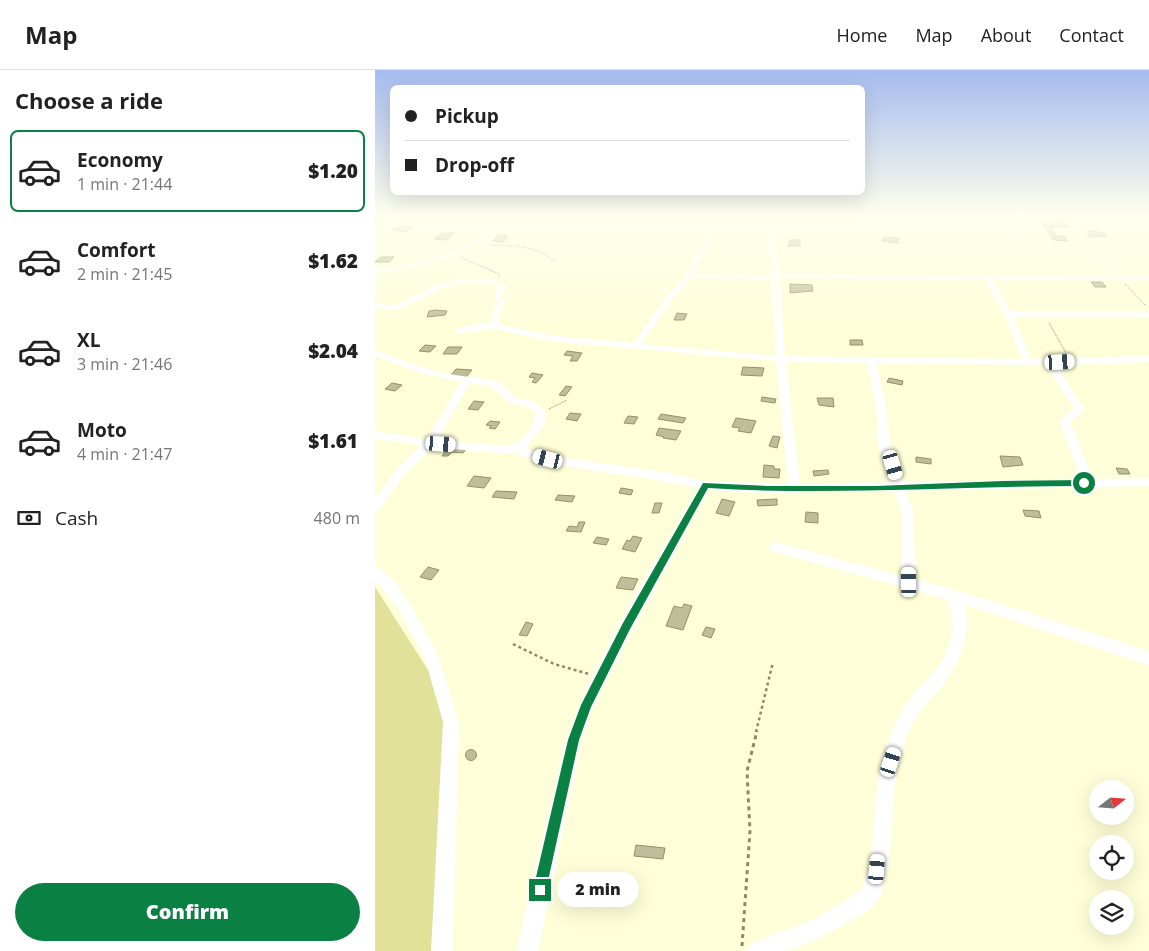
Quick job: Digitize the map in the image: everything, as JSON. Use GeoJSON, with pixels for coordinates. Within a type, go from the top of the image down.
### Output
{"type":"FeatureCollection","features":[{"type":"Feature","properties":{"kind":"street"},"geometry":{"type":"LineString","coordinates":[[375,271],[417,263],[441,256]]}},
{"type":"Feature","properties":{"kind":"street"},"geometry":{"type":"LineString","coordinates":[[636,346],[667,301],[689,276],[700,256]]}},
{"type":"Feature","properties":{"kind":"street"},"geometry":{"type":"LineString","coordinates":[[774,256],[781,359],[794,488]]}},
{"type":"Feature","properties":{"kind":"street"},"geometry":{"type":"LineString","coordinates":[[689,276],[865,278],[986,276],[1149,277]]}},
{"type":"Feature","properties":{"kind":"street"},"geometry":{"type":"LineString","coordinates":[[986,276],[1008,314],[1028,362]]}},
{"type":"Feature","properties":{"kind":"street"},"geometry":{"type":"LineString","coordinates":[[375,307],[394,308],[441,286],[460,281],[500,283],[503,286],[498,298],[501,302],[494,326]]}},
{"type":"Feature","properties":{"kind":"street"},"geometry":{"type":"LineString","coordinates":[[1008,314],[1149,314]]}},
{"type":"Feature","properties":{"kind":"street"},"geometry":{"type":"LineString","coordinates":[[458,332],[477,326],[494,326],[517,329],[543,337],[781,359],[1028,362],[1149,359]]}},
{"type":"Feature","properties":{"kind":"street"},"geometry":{"type":"LineString","coordinates":[[375,353],[421,370],[497,385],[513,400],[529,403],[541,415],[537,426],[519,448],[507,450],[429,443],[375,435]]}},
{"type":"Feature","properties":{"kind":"street"},"geometry":{"type":"LineString","coordinates":[[871,361],[881,406],[882,432],[907,518],[909,582]]}},
{"type":"Feature","properties":{"kind":"street"},"geometry":{"type":"LineString","coordinates":[[1049,362],[1074,397],[1079,408],[1078,411],[1064,420],[1083,468],[1084,483]]}},
{"type":"Feature","properties":{"kind":"street"},"geometry":{"type":"LineString","coordinates":[[375,507],[399,474],[429,443],[467,380]]}},
{"type":"Feature","properties":{"kind":"street"},"geometry":{"type":"LineString","coordinates":[[519,448],[522,452],[562,462],[659,475],[705,485],[767,489],[1149,482]]}},
{"type":"Feature","properties":{"kind":"street"},"geometry":{"type":"LineString","coordinates":[[527,951],[573,740],[586,705],[627,626],[705,485]]}},
{"type":"Feature","properties":{"kind":"street"},"geometry":{"type":"LineString","coordinates":[[775,547],[909,582],[1031,619],[1096,643],[1149,658]]}},
{"type":"Feature","properties":{"kind":"street"},"geometry":{"type":"LineString","coordinates":[[375,572],[386,581],[402,602],[432,658],[451,722],[441,919],[442,951]]}},
{"type":"Feature","properties":{"kind":"street"},"geometry":{"type":"LineString","coordinates":[[757,951],[823,926],[871,893],[877,869],[886,784],[894,751],[913,708],[924,693],[933,686],[946,665],[958,633],[962,614],[956,601],[951,596]]}},
{"type":"Feature","properties":{"kind":"lane"},"geometry":{"type":"LineString","coordinates":[[1103,256],[1116,276]]}},
{"type":"Feature","properties":{"kind":"path"},"geometry":{"type":"LineString","coordinates":[[459,256],[478,263],[499,274],[500,283]]}},
{"type":"Feature","properties":{"kind":"path"},"geometry":{"type":"LineString","coordinates":[[550,256],[555,262]]}},
{"type":"Feature","properties":{"kind":"path"},"geometry":{"type":"LineString","coordinates":[[1116,276],[1149,310]]}},
{"type":"Feature","properties":{"kind":"path"},"geometry":{"type":"LineString","coordinates":[[1044,314],[1071,362]]}},
{"type":"Feature","properties":{"kind":"path"},"geometry":{"type":"LineString","coordinates":[[541,415],[567,400]]}},
{"type":"Feature","properties":{"kind":"path"},"geometry":{"type":"LineString","coordinates":[[513,644],[567,669],[601,677]]}},
{"type":"Feature","properties":{"kind":"path"},"geometry":{"type":"LineString","coordinates":[[741,951],[751,831],[747,771],[773,662]]}},
{"type":"Feature","properties":{"kind":"green space"},"geometry":{"type":"Polygon","coordinates":[[[375,587],[453,709],[451,951],[375,951],[375,587]]]}},
{"type":"Feature","properties":{"kind":"building"},"geometry":{"type":"Polygon","coordinates":[[[381,257],[394,257],[389,262],[375,262],[381,257]]]}},
{"type":"Feature","properties":{"kind":"building"},"geometry":{"type":"Polygon","coordinates":[[[1091,282],[1102,282],[1106,287],[1095,287],[1091,282]]]}},
{"type":"Feature","properties":{"kind":"building"},"geometry":{"type":"Polygon","coordinates":[[[790,284],[812,285],[813,291],[790,293],[790,284]]]}},
{"type":"Feature","properties":{"kind":"building"},"geometry":{"type":"Polygon","coordinates":[[[429,311],[447,311],[445,315],[427,317],[429,311]]]}},
{"type":"Feature","properties":{"kind":"building"},"geometry":{"type":"Polygon","coordinates":[[[677,313],[687,314],[684,320],[674,320],[677,313]]]}},
{"type":"Feature","properties":{"kind":"building"},"geometry":{"type":"Polygon","coordinates":[[[850,340],[862,340],[863,345],[850,345],[850,340]]]}},
{"type":"Feature","properties":{"kind":"building"},"geometry":{"type":"Polygon","coordinates":[[[425,345],[436,346],[430,352],[419,351],[425,345]]]}},
{"type":"Feature","properties":{"kind":"building"},"geometry":{"type":"Polygon","coordinates":[[[448,347],[462,347],[457,354],[443,354],[448,347]]]}},
{"type":"Feature","properties":{"kind":"building"},"geometry":{"type":"Polygon","coordinates":[[[567,351],[582,353],[577,361],[570,361],[573,356],[564,355],[567,351]]]}},
{"type":"Feature","properties":{"kind":"building"},"geometry":{"type":"Polygon","coordinates":[[[743,367],[764,368],[762,376],[741,375],[743,367]]]}},
{"type":"Feature","properties":{"kind":"building"},"geometry":{"type":"Polygon","coordinates":[[[456,369],[472,370],[466,377],[451,375],[456,369]]]}},
{"type":"Feature","properties":{"kind":"building"},"geometry":{"type":"Polygon","coordinates":[[[532,373],[543,375],[536,383],[532,382],[535,378],[529,377],[532,373]]]}},
{"type":"Feature","properties":{"kind":"building"},"geometry":{"type":"Polygon","coordinates":[[[889,378],[903,381],[902,385],[887,382],[889,378]]]}},
{"type":"Feature","properties":{"kind":"building"},"geometry":{"type":"Polygon","coordinates":[[[392,383],[402,385],[395,391],[385,389],[392,383]]]}},
{"type":"Feature","properties":{"kind":"building"},"geometry":{"type":"Polygon","coordinates":[[[566,386],[572,387],[565,396],[559,395],[566,386]]]}},
{"type":"Feature","properties":{"kind":"building"},"geometry":{"type":"Polygon","coordinates":[[[762,397],[776,399],[775,403],[761,401],[762,397]]]}},
{"type":"Feature","properties":{"kind":"building"},"geometry":{"type":"Polygon","coordinates":[[[817,398],[833,398],[834,407],[819,405],[817,398]]]}},
{"type":"Feature","properties":{"kind":"building"},"geometry":{"type":"Polygon","coordinates":[[[474,401],[484,402],[478,410],[468,409],[474,401]]]}},
{"type":"Feature","properties":{"kind":"building"},"geometry":{"type":"Polygon","coordinates":[[[570,413],[581,414],[577,421],[566,419],[570,413]]]}},
{"type":"Feature","properties":{"kind":"building"},"geometry":{"type":"Polygon","coordinates":[[[661,414],[686,418],[683,423],[658,419],[661,414]]]}},
{"type":"Feature","properties":{"kind":"building"},"geometry":{"type":"Polygon","coordinates":[[[628,416],[638,417],[634,424],[624,423],[628,416]]]}},
{"type":"Feature","properties":{"kind":"building"},"geometry":{"type":"Polygon","coordinates":[[[736,418],[756,421],[751,433],[738,431],[740,428],[732,427],[736,418]]]}},
{"type":"Feature","properties":{"kind":"building"},"geometry":{"type":"Polygon","coordinates":[[[490,421],[500,422],[495,429],[489,428],[491,426],[486,425],[490,421]]]}},
{"type":"Feature","properties":{"kind":"building"},"geometry":{"type":"Polygon","coordinates":[[[659,428],[681,431],[676,440],[656,435],[659,428]]]}},
{"type":"Feature","properties":{"kind":"building"},"geometry":{"type":"Polygon","coordinates":[[[773,436],[780,437],[777,448],[769,446],[773,436]]]}},
{"type":"Feature","properties":{"kind":"building"},"geometry":{"type":"Polygon","coordinates":[[[449,447],[466,449],[463,453],[452,452],[448,456],[442,456],[449,447]]]}},
{"type":"Feature","properties":{"kind":"building"},"geometry":{"type":"Polygon","coordinates":[[[1000,456],[1020,457],[1023,465],[1003,467],[1000,456]]]}},
{"type":"Feature","properties":{"kind":"building"},"geometry":{"type":"Polygon","coordinates":[[[916,457],[931,459],[931,464],[916,462],[916,457]]]}},
{"type":"Feature","properties":{"kind":"building"},"geometry":{"type":"Polygon","coordinates":[[[764,465],[780,469],[779,478],[763,477],[764,465]]]}},
{"type":"Feature","properties":{"kind":"building"},"geometry":{"type":"Polygon","coordinates":[[[1116,468],[1127,469],[1130,474],[1119,474],[1116,468]]]}},
{"type":"Feature","properties":{"kind":"building"},"geometry":{"type":"Polygon","coordinates":[[[828,470],[829,474],[814,476],[813,471],[828,470]]]}},
{"type":"Feature","properties":{"kind":"building"},"geometry":{"type":"Polygon","coordinates":[[[474,476],[491,478],[484,488],[467,486],[474,476]]]}},
{"type":"Feature","properties":{"kind":"building"},"geometry":{"type":"Polygon","coordinates":[[[621,488],[633,490],[631,495],[619,493],[621,488]]]}},
{"type":"Feature","properties":{"kind":"building"},"geometry":{"type":"Polygon","coordinates":[[[496,491],[517,492],[514,499],[492,497],[496,491]]]}},
{"type":"Feature","properties":{"kind":"building"},"geometry":{"type":"Polygon","coordinates":[[[558,495],[575,496],[572,502],[555,500],[558,495]]]}},
{"type":"Feature","properties":{"kind":"building"},"geometry":{"type":"Polygon","coordinates":[[[722,499],[735,502],[729,516],[716,513],[722,499]]]}},
{"type":"Feature","properties":{"kind":"building"},"geometry":{"type":"Polygon","coordinates":[[[777,499],[777,505],[758,506],[757,500],[777,499]]]}},
{"type":"Feature","properties":{"kind":"building"},"geometry":{"type":"Polygon","coordinates":[[[655,503],[662,503],[659,513],[652,513],[655,503]]]}},
{"type":"Feature","properties":{"kind":"building"},"geometry":{"type":"Polygon","coordinates":[[[1023,510],[1039,511],[1041,518],[1025,516],[1023,510]]]}},
{"type":"Feature","properties":{"kind":"building"},"geometry":{"type":"Polygon","coordinates":[[[806,512],[818,513],[818,523],[805,522],[806,512]]]}},
{"type":"Feature","properties":{"kind":"building"},"geometry":{"type":"Polygon","coordinates":[[[579,522],[585,522],[581,532],[566,531],[569,526],[577,527],[579,522]]]}},
{"type":"Feature","properties":{"kind":"building"},"geometry":{"type":"Polygon","coordinates":[[[633,536],[642,538],[635,552],[622,549],[627,540],[630,541],[633,536]]]}},
{"type":"Feature","properties":{"kind":"building"},"geometry":{"type":"Polygon","coordinates":[[[597,537],[609,539],[606,545],[593,543],[597,537]]]}},
{"type":"Feature","properties":{"kind":"building"},"geometry":{"type":"Polygon","coordinates":[[[428,567],[439,570],[431,580],[420,577],[428,567]]]}},
{"type":"Feature","properties":{"kind":"building"},"geometry":{"type":"Polygon","coordinates":[[[621,577],[638,579],[633,590],[616,588],[621,577]]]}},
{"type":"Feature","properties":{"kind":"building"},"geometry":{"type":"Polygon","coordinates":[[[684,604],[692,606],[683,630],[666,626],[674,606],[682,608],[684,604]]]}},
{"type":"Feature","properties":{"kind":"building"},"geometry":{"type":"Polygon","coordinates":[[[526,622],[533,624],[527,636],[519,635],[526,622]]]}},
{"type":"Feature","properties":{"kind":"building"},"geometry":{"type":"Polygon","coordinates":[[[706,627],[715,629],[711,638],[702,635],[706,627]]]}},
{"type":"Feature","properties":{"kind":"building"},"geometry":{"type":"Polygon","coordinates":[[[469,750],[473,750],[476,755],[475,759],[469,760],[466,757],[466,753],[469,750]]]}},
{"type":"Feature","properties":{"kind":"building"},"geometry":{"type":"Polygon","coordinates":[[[636,845],[665,848],[663,859],[634,856],[636,845]]]}},
{"type":"Feature","properties":{"kind":"route"},"geometry":{"type":"LineString","coordinates":[[540,890],[573,740],[586,705],[627,626],[696,505],[705,485],[767,489],[876,489],[1003,483],[1084,483]]}}]}
